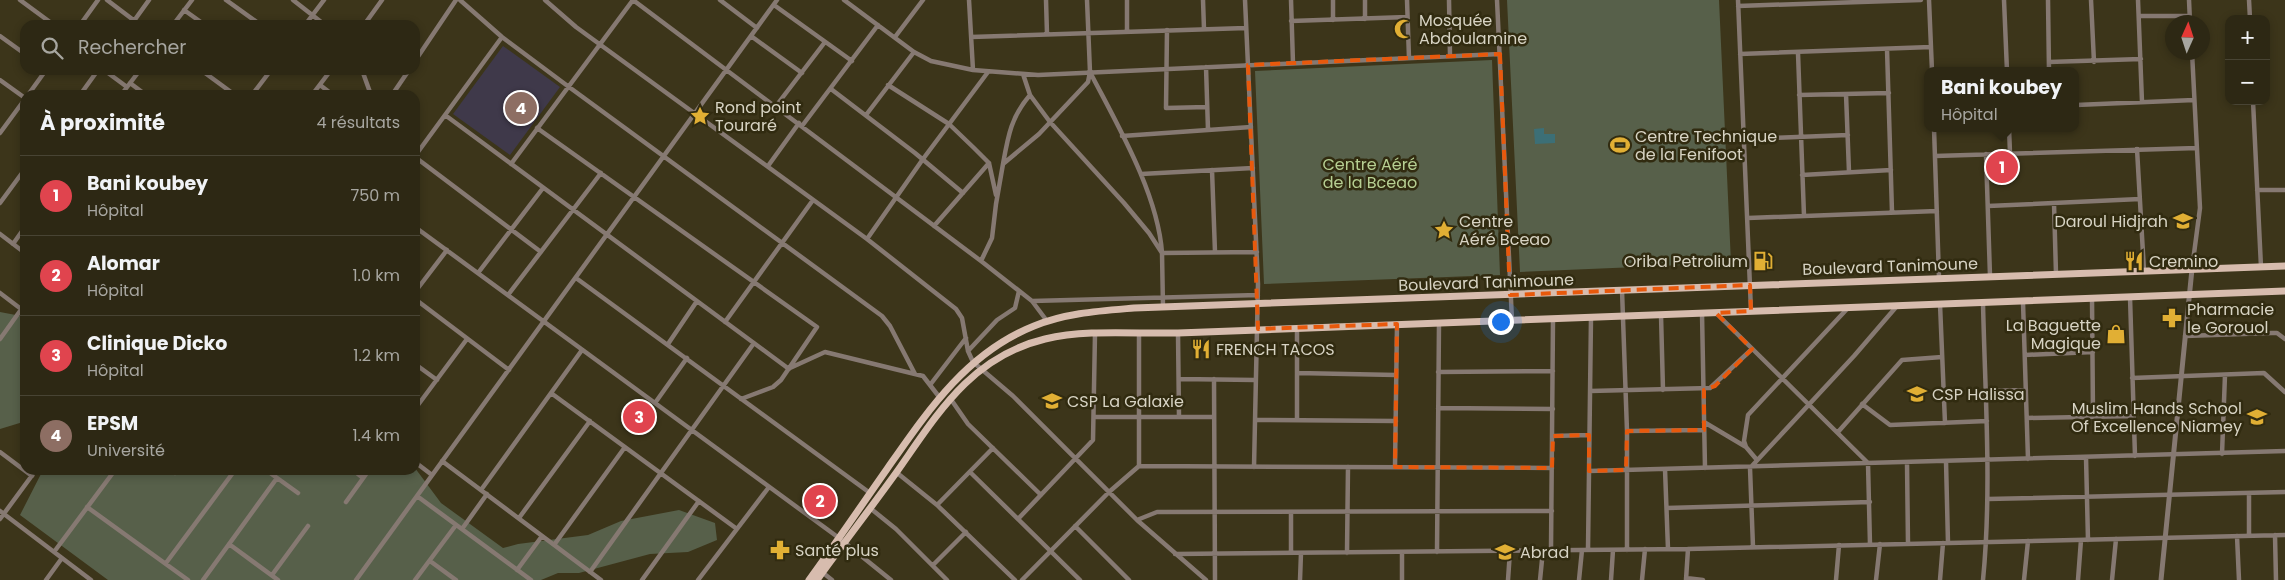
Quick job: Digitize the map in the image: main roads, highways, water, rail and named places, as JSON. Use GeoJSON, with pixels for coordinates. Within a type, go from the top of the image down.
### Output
{"type":"FeatureCollection","features":[{"type":"Feature","properties":{"kind":"main road","name":"Boulevard Tanimoune"},"geometry":{"type":"LineString","coordinates":[[817,580],[870,493],[927,413],[973,362],[1006,340],[1047,321],[1068,315],[1091,311],[1163,307],[2285,266]]}},
{"type":"Feature","properties":{"kind":"main road","name":"Boulevard Tanimoune"},"geometry":{"type":"LineString","coordinates":[[809,580],[869,508],[950,398],[981,369],[1010,351],[1045,339],[1095,334],[1178,333],[1512,321],[2285,291]]}},
{"type":"Feature","properties":{"kind":"water"},"geometry":{"type":"Polygon","coordinates":[[[1544,128],[1544,134],[1555,134],[1555,143],[1535,144],[1534,129],[1544,128]]]}},
{"type":"Feature","properties":{"kind":"place","name":"Mosquée Abdoulamine"},"geometry":{"type":"Point","coordinates":[1404,29]}},
{"type":"Feature","properties":{"kind":"place","name":"EPSM"},"geometry":{"type":"Point","coordinates":[521,108]}},
{"type":"Feature","properties":{"kind":"place","name":"Rond point Touraré"},"geometry":{"type":"Point","coordinates":[700,116]}},
{"type":"Feature","properties":{"kind":"place","name":"Centre Technique de la Fenifoot"},"geometry":{"type":"Point","coordinates":[1620,145]}},
{"type":"Feature","properties":{"kind":"place","name":"Bani koubey"},"geometry":{"type":"Point","coordinates":[2002,167]}},
{"type":"Feature","properties":{"kind":"place","name":"Daroul Hidjrah"},"geometry":{"type":"Point","coordinates":[2183,221]}},
{"type":"Feature","properties":{"kind":"place","name":"Centre Aéré Bceao"},"geometry":{"type":"Point","coordinates":[1444,230]}},
{"type":"Feature","properties":{"kind":"place","name":"Oriba Petrolium"},"geometry":{"type":"Point","coordinates":[1763,261]}},
{"type":"Feature","properties":{"kind":"place","name":"Cremino"},"geometry":{"type":"Point","coordinates":[2134,261]}},
{"type":"Feature","properties":{"kind":"place","name":"Pharmacie le Gorouol"},"geometry":{"type":"Point","coordinates":[2172,318]}},
{"type":"Feature","properties":{"kind":"place","name":"La Baguette Magique"},"geometry":{"type":"Point","coordinates":[2116,334]}},
{"type":"Feature","properties":{"kind":"place","name":"FRENCH TACOS"},"geometry":{"type":"Point","coordinates":[1201,349]}},
{"type":"Feature","properties":{"kind":"place","name":"CSP Halissa"},"geometry":{"type":"Point","coordinates":[1917,394]}},
{"type":"Feature","properties":{"kind":"place","name":"CSP La Galaxie"},"geometry":{"type":"Point","coordinates":[1052,401]}},
{"type":"Feature","properties":{"kind":"place","name":"Clinique Dicko"},"geometry":{"type":"Point","coordinates":[639,417]}},
{"type":"Feature","properties":{"kind":"place","name":"Muslim Hands School Of Excellence Niamey"},"geometry":{"type":"Point","coordinates":[2257,417]}},
{"type":"Feature","properties":{"kind":"place","name":"Alomar"},"geometry":{"type":"Point","coordinates":[820,501]}},
{"type":"Feature","properties":{"kind":"place","name":"Santé plus"},"geometry":{"type":"Point","coordinates":[780,550]}},
{"type":"Feature","properties":{"kind":"place","name":"Abrad"},"geometry":{"type":"Point","coordinates":[1505,552]}},
{"type":"Feature","properties":{"kind":"park label","name":"Centre Aéré de la Bceao"},"geometry":{"type":"Point","coordinates":[1370,173]}}]}
